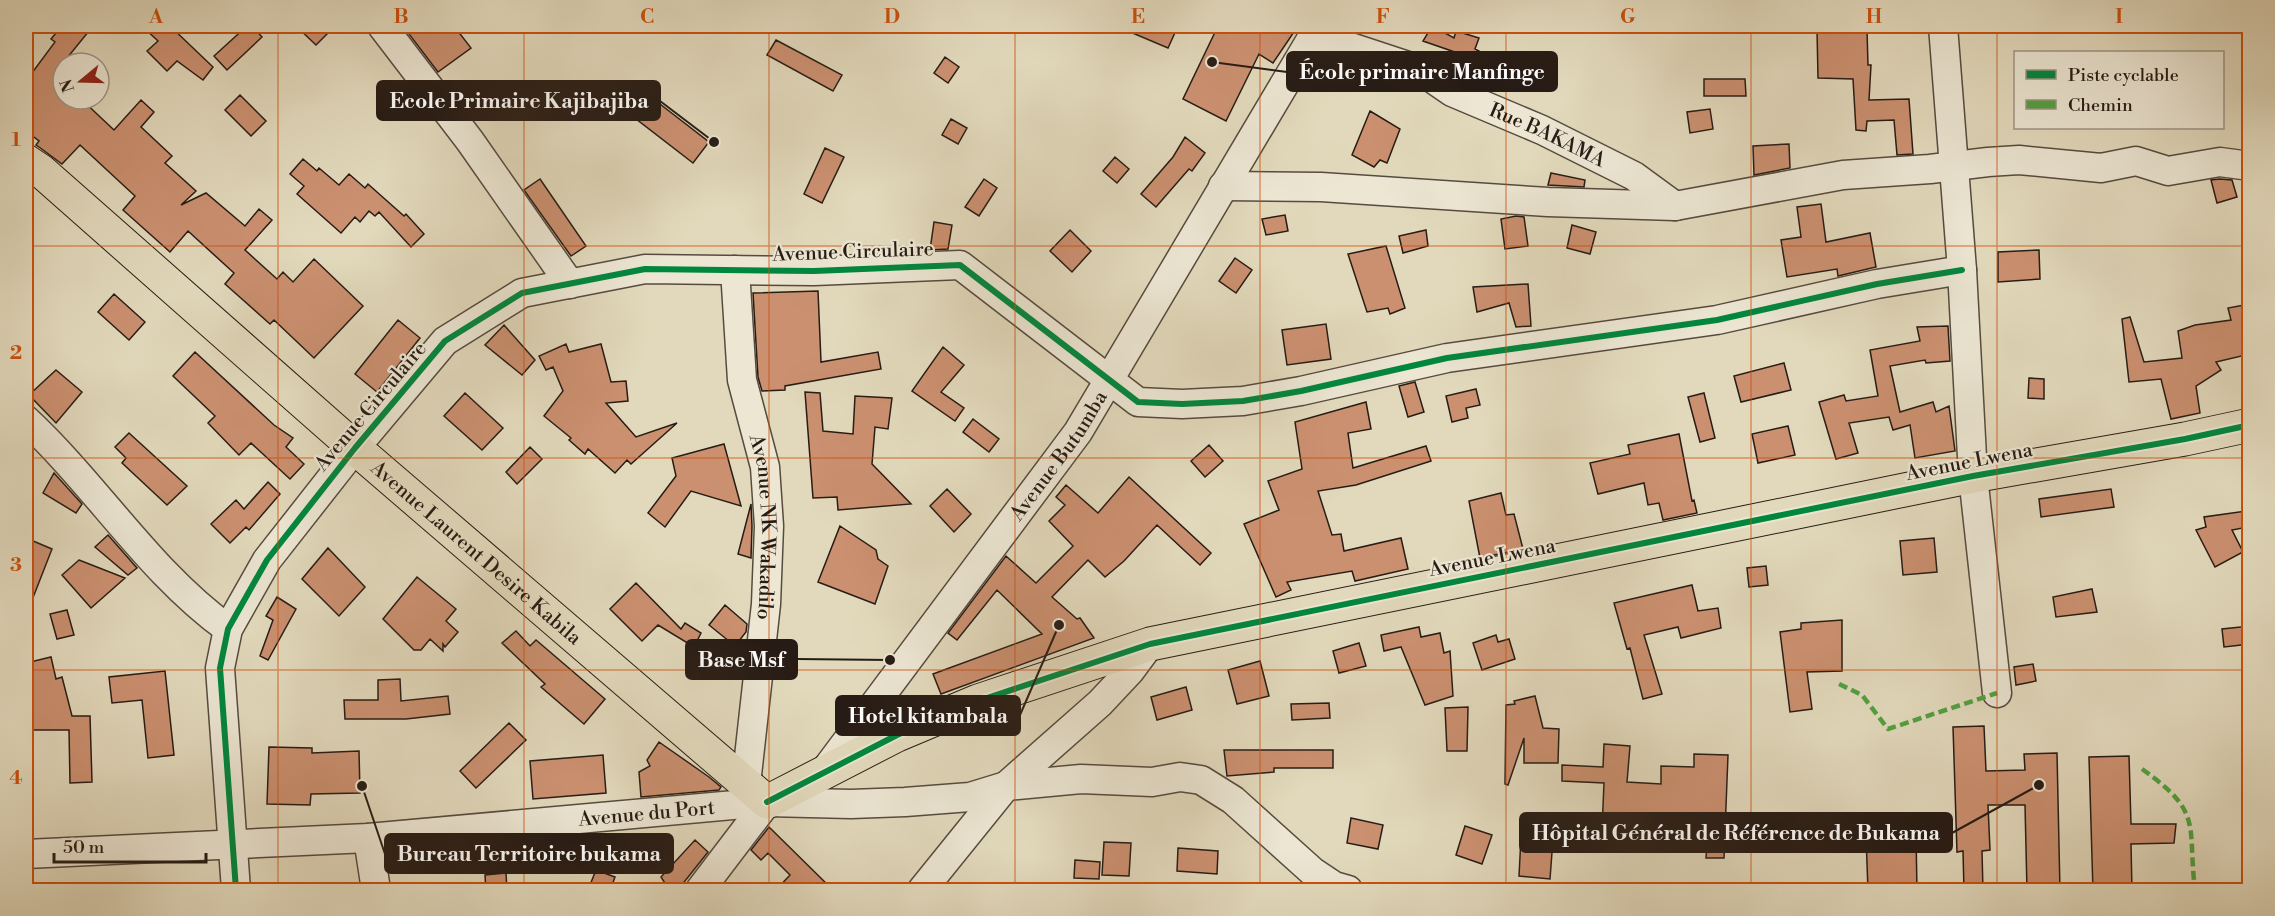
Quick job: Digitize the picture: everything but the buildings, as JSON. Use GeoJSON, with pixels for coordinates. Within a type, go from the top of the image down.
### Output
{"type":"FeatureCollection","features":[{"type":"Feature","properties":{"kind":"main road","name":"Avenue Laurent Desire Kabila"},"geometry":{"type":"LineString","coordinates":[[26,161],[50,179],[356,448],[756,793]]}},
{"type":"Feature","properties":{"kind":"main road","name":"Avenue Lwena"},"geometry":{"type":"LineString","coordinates":[[756,793],[824,772],[897,735],[978,702],[1150,644],[1972,476],[2184,440],[2250,425]]}},
{"type":"Feature","properties":{"kind":"street"},"geometry":{"type":"LineString","coordinates":[[382,26],[470,141],[570,284]]}},
{"type":"Feature","properties":{"kind":"street"},"geometry":{"type":"LineString","coordinates":[[1943,26],[1962,270],[1972,476],[1997,693]]}},
{"type":"Feature","properties":{"kind":"street","name":"Avenue Butumba"},"geometry":{"type":"LineString","coordinates":[[824,772],[1078,432],[1317,30]]}},
{"type":"Feature","properties":{"kind":"street","name":"Rue BAKAMA"},"geometry":{"type":"LineString","coordinates":[[1317,30],[1420,70],[1452,92],[1542,130],[1634,176],[1675,206]]}},
{"type":"Feature","properties":{"kind":"street"},"geometry":{"type":"LineString","coordinates":[[1223,186],[1321,187],[1548,202],[1675,206],[1843,176],[2019,160],[2101,168],[2136,161],[2168,171],[2220,162],[2250,166]]}},
{"type":"Feature","properties":{"kind":"street","name":"Avenue Circulaire"},"geometry":{"type":"LineString","coordinates":[[236,891],[220,668],[228,629],[267,560],[445,341],[522,293],[645,269],[814,271],[960,265],[1109,377],[1138,402],[1243,401],[1301,391],[1447,358],[1717,320],[1877,284],[1962,270]]}},
{"type":"Feature","properties":{"kind":"street","name":"Avenue NK Wakadilo"},"geometry":{"type":"LineString","coordinates":[[735,270],[742,380],[765,467],[769,526],[756,793]]}},
{"type":"Feature","properties":{"kind":"street"},"geometry":{"type":"LineString","coordinates":[[26,420],[65,459],[171,582],[199,608],[228,629]]}},
{"type":"Feature","properties":{"kind":"street"},"geometry":{"type":"LineString","coordinates":[[922,891],[1006,786],[1100,703],[1130,671],[1150,644]]}},
{"type":"Feature","properties":{"kind":"street"},"geometry":{"type":"LineString","coordinates":[[1006,786],[1081,779],[1152,782],[1180,777],[1201,780],[1233,800],[1313,872],[1340,889]]}},
{"type":"Feature","properties":{"kind":"street","name":"Avenue du Port"},"geometry":{"type":"LineString","coordinates":[[26,854],[368,838],[756,793],[851,804],[970,797],[1006,786]]}},
{"type":"Feature","properties":{"kind":"street"},"geometry":{"type":"LineString","coordinates":[[700,891],[756,793]]}},
{"type":"Feature","properties":{"kind":"street"},"geometry":{"type":"LineString","coordinates":[[368,838],[376,891]]}},
{"type":"Feature","properties":{"kind":"marked path"},"geometry":{"type":"LineString","coordinates":[[1839,684],[1862,695],[1888,729],[1997,693]]}},
{"type":"Feature","properties":{"kind":"marked path"},"geometry":{"type":"LineString","coordinates":[[2142,769],[2162,784],[2184,809],[2191,834],[2195,890]]}},
{"type":"Feature","properties":{"kind":"marked path"},"geometry":{"type":"LineString","coordinates":[[2194,884],[2224,890]]}},
{"type":"Feature","properties":{"kind":"cycle path"},"geometry":{"type":"LineString","coordinates":[[236,890],[220,668],[228,629],[267,560],[355,448],[445,341],[522,293],[645,269],[814,271],[960,265],[1138,402],[1182,404],[1243,401],[1301,391],[1447,358],[1717,320],[1877,284],[1962,270]]}},
{"type":"Feature","properties":{"kind":"cycle path"},"geometry":{"type":"LineString","coordinates":[[767,802],[897,735],[978,701],[1150,644],[1973,476],[2185,439],[2250,425]]}},
{"type":"Feature","properties":{"kind":"place","name":"École primaire Manfinge"},"geometry":{"type":"Point","coordinates":[1212,62]}},
{"type":"Feature","properties":{"kind":"place","name":"Ecole Primaire Kajibajiba"},"geometry":{"type":"Point","coordinates":[714,142]}},
{"type":"Feature","properties":{"kind":"place","name":"Hotel kitambala"},"geometry":{"type":"Point","coordinates":[1059,625]}},
{"type":"Feature","properties":{"kind":"place","name":"Base Msf"},"geometry":{"type":"Point","coordinates":[890,660]}},
{"type":"Feature","properties":{"kind":"place","name":"Hôpital Général de Référence de Bukama"},"geometry":{"type":"Point","coordinates":[2039,785]}},
{"type":"Feature","properties":{"kind":"place","name":"Bureau Territoire bukama"},"geometry":{"type":"Point","coordinates":[362,786]}}]}
